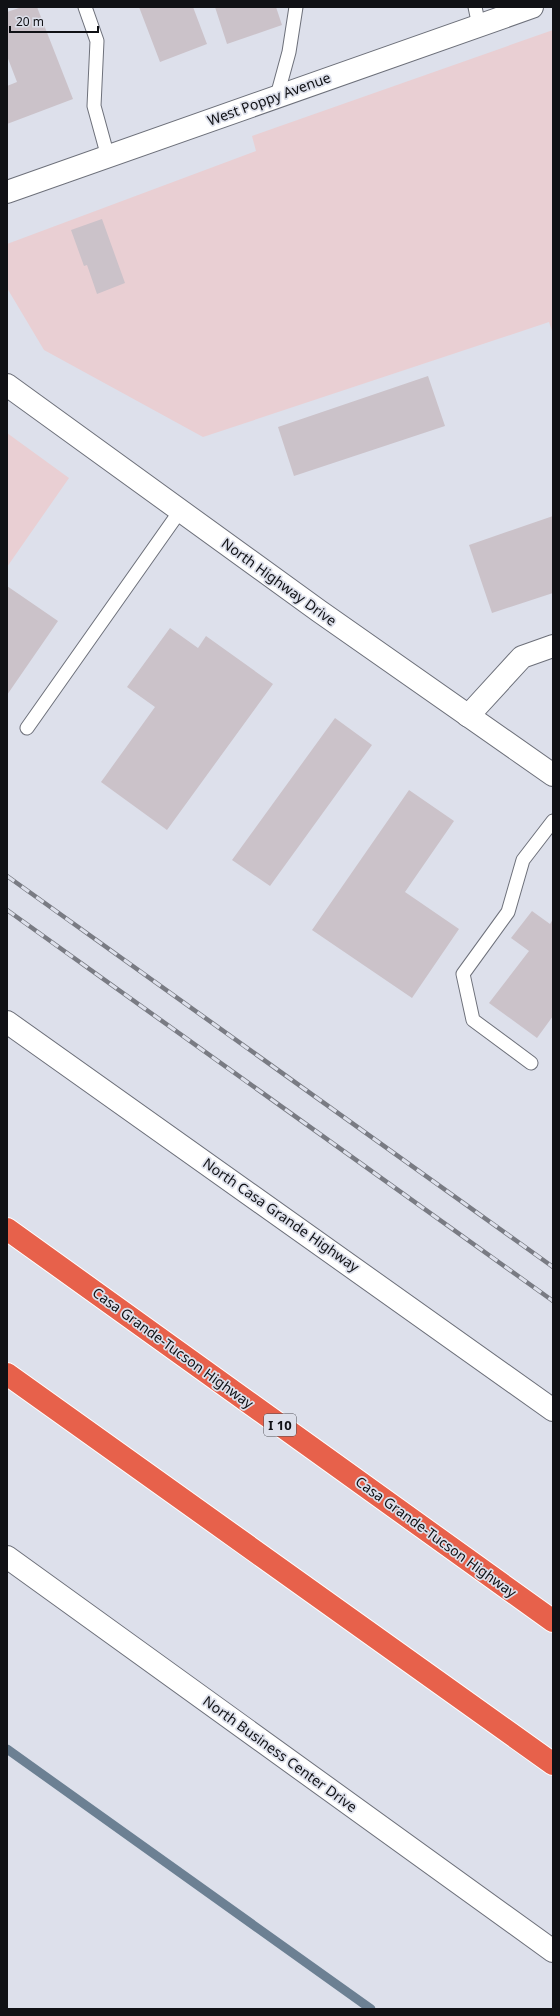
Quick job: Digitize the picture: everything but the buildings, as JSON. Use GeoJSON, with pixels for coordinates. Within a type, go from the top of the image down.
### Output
{"type":"FeatureCollection","features":[{"type":"Feature","properties":{"kind":"highway","name":"Casa Grande-Tucson Highway"},"geometry":{"type":"LineString","coordinates":[[7,1229],[553,1621]]}},
{"type":"Feature","properties":{"kind":"highway"},"geometry":{"type":"LineString","coordinates":[[7,1374],[553,1764]]}},
{"type":"Feature","properties":{"kind":"street","name":"West Poppy Avenue"},"geometry":{"type":"LineString","coordinates":[[7,192],[277,96],[477,16],[532,7]]}},
{"type":"Feature","properties":{"kind":"street","name":"North Highway Drive"},"geometry":{"type":"LineString","coordinates":[[7,385],[180,511],[553,775]]}},
{"type":"Feature","properties":{"kind":"street"},"geometry":{"type":"LineString","coordinates":[[468,716],[522,657],[553,646]]}},
{"type":"Feature","properties":{"kind":"street","name":"North Casa Grande Highway"},"geometry":{"type":"LineString","coordinates":[[7,1022],[553,1410]]}},
{"type":"Feature","properties":{"kind":"street","name":"North Business Center Drive"},"geometry":{"type":"LineString","coordinates":[[7,1557],[553,1951]]}},
{"type":"Feature","properties":{"kind":"lane"},"geometry":{"type":"LineString","coordinates":[[85,7],[97,41],[94,106],[108,157]]}},
{"type":"Feature","properties":{"kind":"lane"},"geometry":{"type":"LineString","coordinates":[[277,96],[289,52],[296,7]]}},
{"type":"Feature","properties":{"kind":"lane"},"geometry":{"type":"LineString","coordinates":[[27,728],[180,511]]}},
{"type":"Feature","properties":{"kind":"lane"},"geometry":{"type":"LineString","coordinates":[[531,1063],[473,1020],[463,974],[508,912],[523,860],[553,820]]}},
{"type":"Feature","properties":{"kind":"shaded area"},"geometry":{"type":"Polygon","coordinates":[[[553,30],[553,334],[549,322],[203,437],[44,350],[7,288],[7,244],[256,151],[252,136],[553,30]]]}},
{"type":"Feature","properties":{"kind":"shaded area"},"geometry":{"type":"Polygon","coordinates":[[[7,433],[69,478],[7,567],[7,433]]]}},
{"type":"Feature","properties":{"kind":"waterway"},"geometry":{"type":"LineString","coordinates":[[7,1749],[371,2009]]}},
{"type":"Feature","properties":{"kind":"railway"},"geometry":{"type":"LineString","coordinates":[[7,876],[553,1267]]}},
{"type":"Feature","properties":{"kind":"railway"},"geometry":{"type":"LineString","coordinates":[[7,910],[553,1301]]}}]}
